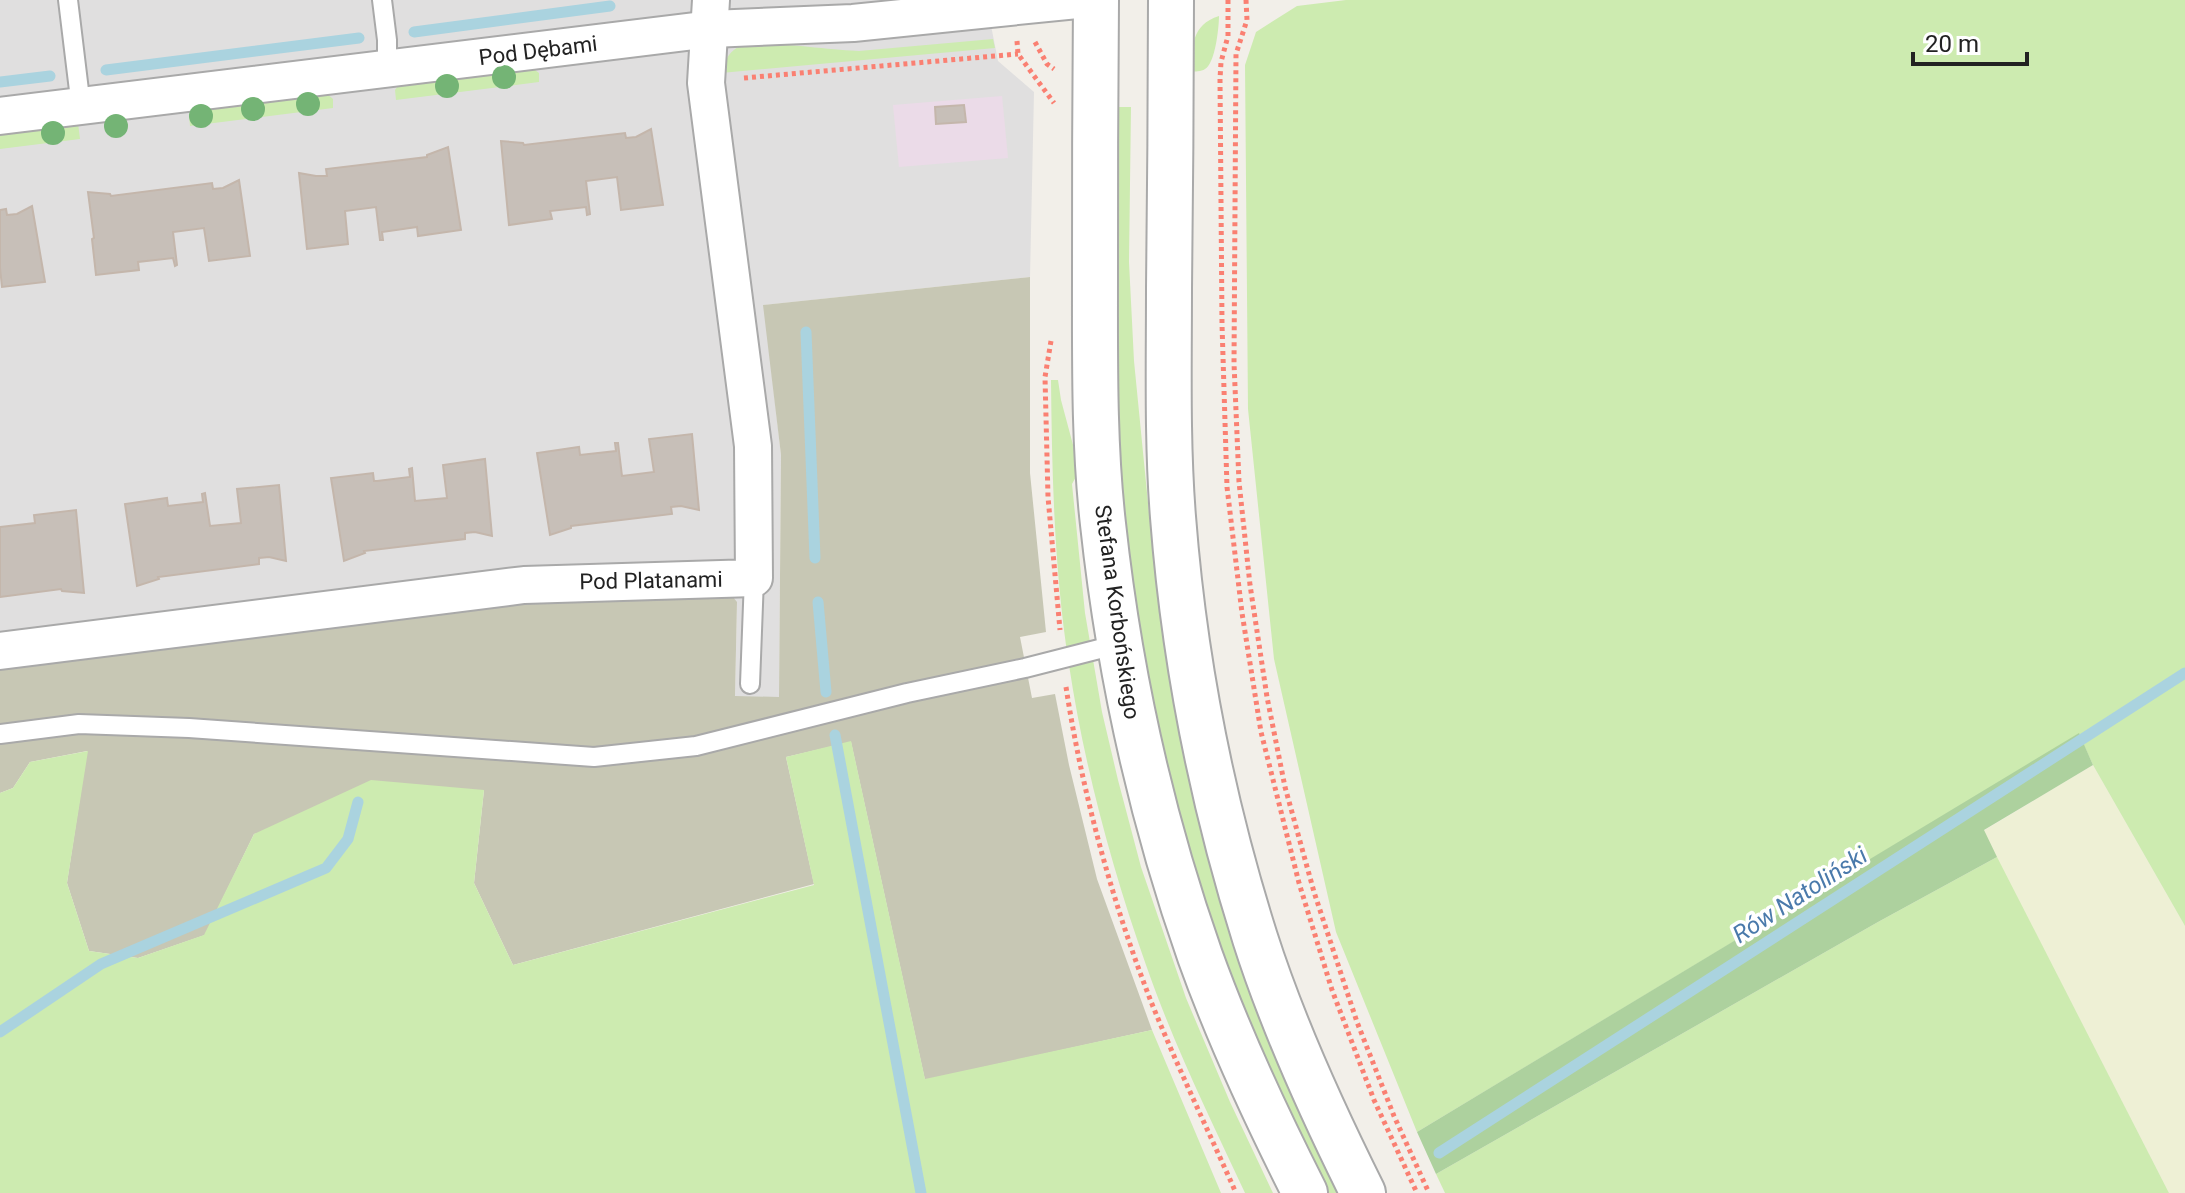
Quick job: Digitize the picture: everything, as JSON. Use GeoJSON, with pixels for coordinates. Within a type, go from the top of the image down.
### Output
{"type":"FeatureCollection","features":[{"type":"Feature","properties":{"kind":"street","name":"Pod Dębami"},"geometry":{"type":"LineString","coordinates":[[0,116],[387,69],[711,15],[853,23],[1077,0]]}},
{"type":"Feature","properties":{"kind":"street","name":"Stefana Korbońskiego"},"geometry":{"type":"LineString","coordinates":[[1096,0],[1097,422],[1102,521],[1119,644],[1150,790],[1201,958],[1242,1060],[1305,1193]]}},
{"type":"Feature","properties":{"kind":"street"},"geometry":{"type":"LineString","coordinates":[[1171,0],[1170,437],[1181,603],[1195,691],[1211,778],[1255,939],[1291,1035],[1363,1193]]}},
{"type":"Feature","properties":{"kind":"street","name":"Pod Platanami"},"geometry":{"type":"LineString","coordinates":[[0,651],[533,584],[754,578],[753,446],[706,83],[711,15]]}},
{"type":"Feature","properties":{"kind":"lane"},"geometry":{"type":"LineString","coordinates":[[68,0],[81,107]]}},
{"type":"Feature","properties":{"kind":"lane"},"geometry":{"type":"LineString","coordinates":[[382,0],[387,69]]}},
{"type":"Feature","properties":{"kind":"lane"},"geometry":{"type":"LineString","coordinates":[[750,684],[754,578]]}},
{"type":"Feature","properties":{"kind":"lane"},"geometry":{"type":"LineString","coordinates":[[0,734],[79,724],[189,728],[594,757],[696,746],[1119,644]]}},
{"type":"Feature","properties":{"kind":"path"},"geometry":{"type":"LineString","coordinates":[[1228,0],[1228,36],[1220,79],[1222,324],[1227,487],[1242,613],[1261,732],[1299,883],[1332,990],[1368,1086],[1417,1193]]}},
{"type":"Feature","properties":{"kind":"path"},"geometry":{"type":"LineString","coordinates":[[1246,0],[1247,20],[1236,54],[1235,70],[1234,363],[1241,497],[1250,585],[1267,697],[1285,787],[1314,892],[1357,1022],[1429,1193]]}},
{"type":"Feature","properties":{"kind":"path"},"geometry":{"type":"LineString","coordinates":[[731,79],[1018,54]]}},
{"type":"Feature","properties":{"kind":"shaded area"},"geometry":{"type":"Polygon","coordinates":[[[0,0],[986,0],[998,61],[1034,92],[1030,277],[764,305],[781,455],[779,697],[735,697],[737,602],[0,665],[0,0]]]}},
{"type":"Feature","properties":{"kind":"shaded area"},"geometry":{"type":"Polygon","coordinates":[[[1002,96],[1008,158],[899,167],[893,105],[1002,96]]]}},
{"type":"Feature","properties":{"kind":"shaded area"},"geometry":{"type":"Polygon","coordinates":[[[1030,277],[1030,473],[1046,632],[1020,637],[1032,698],[1055,694],[1097,879],[1152,1030],[925,1080],[851,742],[786,757],[814,884],[513,965],[474,883],[484,790],[254,834],[205,935],[138,958],[89,951],[67,883],[87,751],[30,762],[13,788],[0,793],[0,665],[540,598],[728,591],[737,602],[735,696],[779,697],[781,455],[763,305],[1030,277]]]}},
{"type":"Feature","properties":{"kind":"shaded area"},"geometry":{"type":"Polygon","coordinates":[[[2093,765],[2185,926],[2185,1193],[2169,1193],[1983,831],[2093,765]]]}},
{"type":"Feature","properties":{"kind":"green space"},"geometry":{"type":"Polygon","coordinates":[[[1346,0],[2185,0],[2185,926],[2093,765],[2079,734],[1417,1132],[1336,932],[1274,659],[1248,409],[1245,65],[1256,32],[1297,6],[1346,0]]]}},
{"type":"Feature","properties":{"kind":"green space"},"geometry":{"type":"Polygon","coordinates":[[[1219,16],[1214,53],[1208,66],[1191,72],[1193,46],[1198,31],[1219,16]]]}},
{"type":"Feature","properties":{"kind":"green space"},"geometry":{"type":"Polygon","coordinates":[[[993,39],[995,48],[721,73],[732,52],[747,45],[777,44],[859,51],[993,39]]]}},
{"type":"Feature","properties":{"kind":"green space"},"geometry":{"type":"Polygon","coordinates":[[[531,67],[539,73],[539,82],[396,100],[395,90],[400,83],[531,67]]]}},
{"type":"Feature","properties":{"kind":"green space"},"geometry":{"type":"Polygon","coordinates":[[[325,92],[333,99],[333,108],[190,126],[189,116],[194,109],[325,92]]]}},
{"type":"Feature","properties":{"kind":"green space"},"geometry":{"type":"Polygon","coordinates":[[[1116,107],[1131,107],[1129,262],[1134,361],[1168,669],[1182,744],[1204,837],[1270,1044],[1338,1193],[1328,1193],[1246,1022],[1184,841],[1159,743],[1127,567],[1118,456],[1116,107]]]}},
{"type":"Feature","properties":{"kind":"green space"},"geometry":{"type":"Polygon","coordinates":[[[78,123],[80,139],[0,149],[0,133],[78,123]]]}},
{"type":"Feature","properties":{"kind":"green space"},"geometry":{"type":"Polygon","coordinates":[[[1051,380],[1058,380],[1076,456],[1078,473],[1072,484],[1085,613],[1102,712],[1141,867],[1186,998],[1273,1193],[1245,1193],[1168,1023],[1111,854],[1075,703],[1064,629],[1055,522],[1051,380]]]}},
{"type":"Feature","properties":{"kind":"green space"},"geometry":{"type":"Polygon","coordinates":[[[2079,733],[2093,765],[1984,830],[1997,857],[1436,1174],[1417,1132],[2079,733]]]}},
{"type":"Feature","properties":{"kind":"green space"},"geometry":{"type":"Polygon","coordinates":[[[851,741],[925,1079],[1152,1030],[1221,1193],[0,1193],[0,793],[13,788],[30,762],[88,751],[67,883],[89,951],[138,958],[204,935],[254,834],[371,780],[484,790],[474,883],[513,965],[814,885],[786,757],[851,741]]]}},
{"type":"Feature","properties":{"kind":"green space"},"geometry":{"type":"Polygon","coordinates":[[[1997,857],[2169,1193],[1445,1193],[1436,1174],[1997,857]]]}},
{"type":"Feature","properties":{"kind":"building"},"geometry":{"type":"Polygon","coordinates":[[[964,105],[966,122],[936,124],[935,107],[964,105]]]}},
{"type":"Feature","properties":{"kind":"building"},"geometry":{"type":"Polygon","coordinates":[[[651,129],[663,205],[621,210],[617,177],[586,181],[590,214],[587,215],[586,207],[550,211],[552,219],[509,225],[501,141],[524,145],[625,133],[626,138],[636,137],[651,129]]]}},
{"type":"Feature","properties":{"kind":"building"},"geometry":{"type":"Polygon","coordinates":[[[448,147],[461,230],[418,236],[417,227],[382,232],[383,240],[380,240],[376,207],[345,211],[348,244],[307,249],[299,173],[327,176],[326,169],[427,157],[448,147]]]}},
{"type":"Feature","properties":{"kind":"building"},"geometry":{"type":"Polygon","coordinates":[[[239,180],[250,256],[209,261],[204,228],[173,232],[175,266],[173,258],[138,262],[139,270],[96,275],[88,192],[111,196],[212,183],[213,189],[239,180]]]}},
{"type":"Feature","properties":{"kind":"building"},"geometry":{"type":"Polygon","coordinates":[[[32,206],[45,282],[2,287],[0,210],[6,209],[7,215],[17,214],[32,206]]]}},
{"type":"Feature","properties":{"kind":"building"},"geometry":{"type":"Polygon","coordinates":[[[692,434],[699,510],[671,507],[672,514],[571,526],[550,535],[537,453],[579,447],[580,455],[616,451],[615,443],[618,443],[622,476],[654,472],[649,439],[692,434]]]}},
{"type":"Feature","properties":{"kind":"building"},"geometry":{"type":"Polygon","coordinates":[[[485,459],[492,536],[465,533],[465,539],[364,551],[344,561],[331,478],[373,473],[374,481],[410,477],[409,469],[412,468],[415,501],[447,498],[443,465],[485,459]]]}},
{"type":"Feature","properties":{"kind":"building"},"geometry":{"type":"Polygon","coordinates":[[[279,485],[286,561],[259,558],[259,564],[158,577],[137,586],[125,504],[167,498],[168,506],[203,502],[202,494],[205,493],[210,526],[241,523],[237,489],[279,485]]]}},
{"type":"Feature","properties":{"kind":"building"},"geometry":{"type":"Polygon","coordinates":[[[76,510],[84,593],[61,589],[0,597],[0,527],[35,523],[34,515],[76,510]]]}},
{"type":"Feature","properties":{"kind":"waterway"},"geometry":{"type":"LineString","coordinates":[[414,32],[610,6]]}},
{"type":"Feature","properties":{"kind":"waterway"},"geometry":{"type":"LineString","coordinates":[[106,70],[359,38]]}},
{"type":"Feature","properties":{"kind":"waterway"},"geometry":{"type":"LineString","coordinates":[[0,82],[50,76]]}},
{"type":"Feature","properties":{"kind":"waterway"},"geometry":{"type":"LineString","coordinates":[[806,332],[815,558]]}},
{"type":"Feature","properties":{"kind":"waterway"},"geometry":{"type":"LineString","coordinates":[[818,602],[826,692]]}},
{"type":"Feature","properties":{"kind":"waterway","name":"Rów Natoliński"},"geometry":{"type":"LineString","coordinates":[[1439,1153],[2185,673]]}},
{"type":"Feature","properties":{"kind":"waterway"},"geometry":{"type":"LineString","coordinates":[[835,735],[921,1193]]}},
{"type":"Feature","properties":{"kind":"waterway"},"geometry":{"type":"LineString","coordinates":[[0,1032],[101,964],[326,868],[348,839],[358,802]]}}]}
